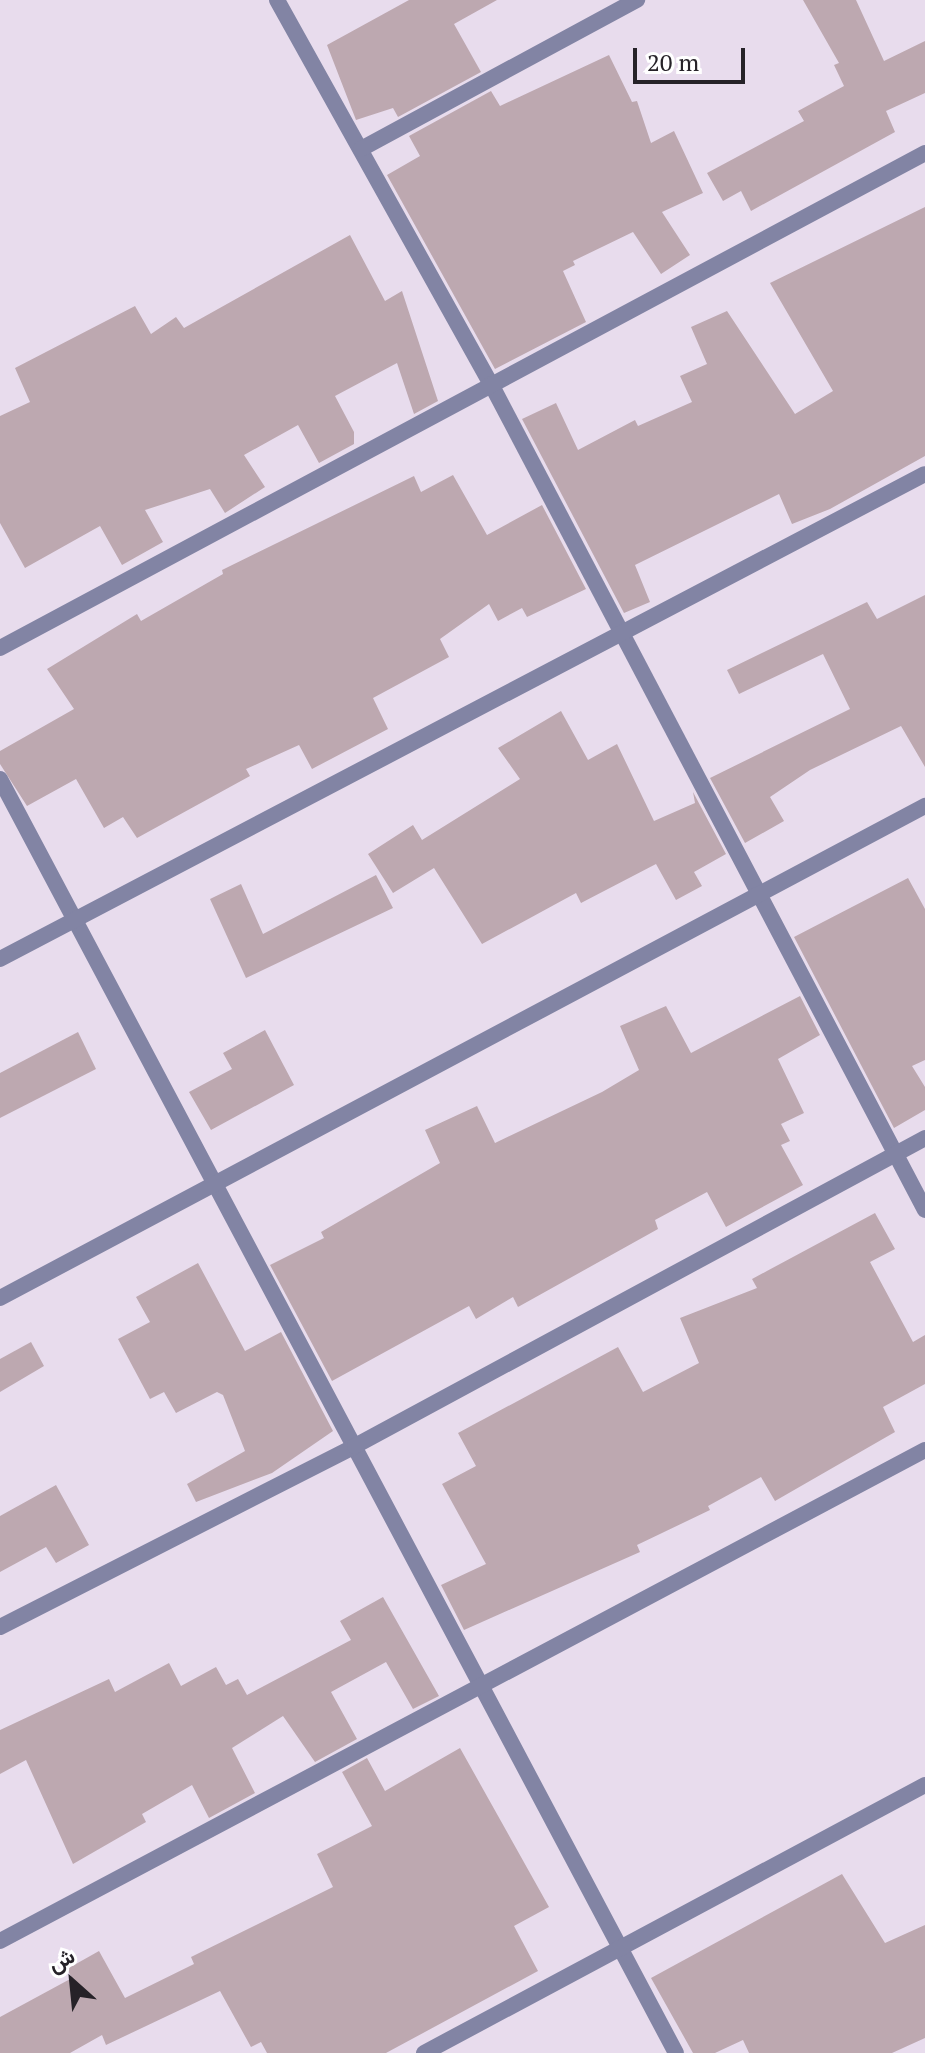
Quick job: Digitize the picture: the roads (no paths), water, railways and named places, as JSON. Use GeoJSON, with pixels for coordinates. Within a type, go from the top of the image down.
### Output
{"type":"FeatureCollection","features":[{"type":"Feature","properties":{"kind":"street"},"geometry":{"type":"LineString","coordinates":[[277,0],[491,384],[925,1210]]}},
{"type":"Feature","properties":{"kind":"street"},"geometry":{"type":"LineString","coordinates":[[361,149],[637,0]]}},
{"type":"Feature","properties":{"kind":"street"},"geometry":{"type":"LineString","coordinates":[[0,648],[925,153]]}},
{"type":"Feature","properties":{"kind":"street"},"geometry":{"type":"LineString","coordinates":[[0,959],[622,630],[925,474]]}},
{"type":"Feature","properties":{"kind":"street"},"geometry":{"type":"LineString","coordinates":[[0,779],[483,1684],[676,2053]]}},
{"type":"Feature","properties":{"kind":"street"},"geometry":{"type":"LineString","coordinates":[[0,1298],[216,1186],[925,806]]}},
{"type":"Feature","properties":{"kind":"street"},"geometry":{"type":"LineString","coordinates":[[0,1627],[355,1446],[925,1138]]}},
{"type":"Feature","properties":{"kind":"street"},"geometry":{"type":"LineString","coordinates":[[0,1941],[925,1450]]}},
{"type":"Feature","properties":{"kind":"street"},"geometry":{"type":"LineString","coordinates":[[424,2053],[925,1785]]}}]}
